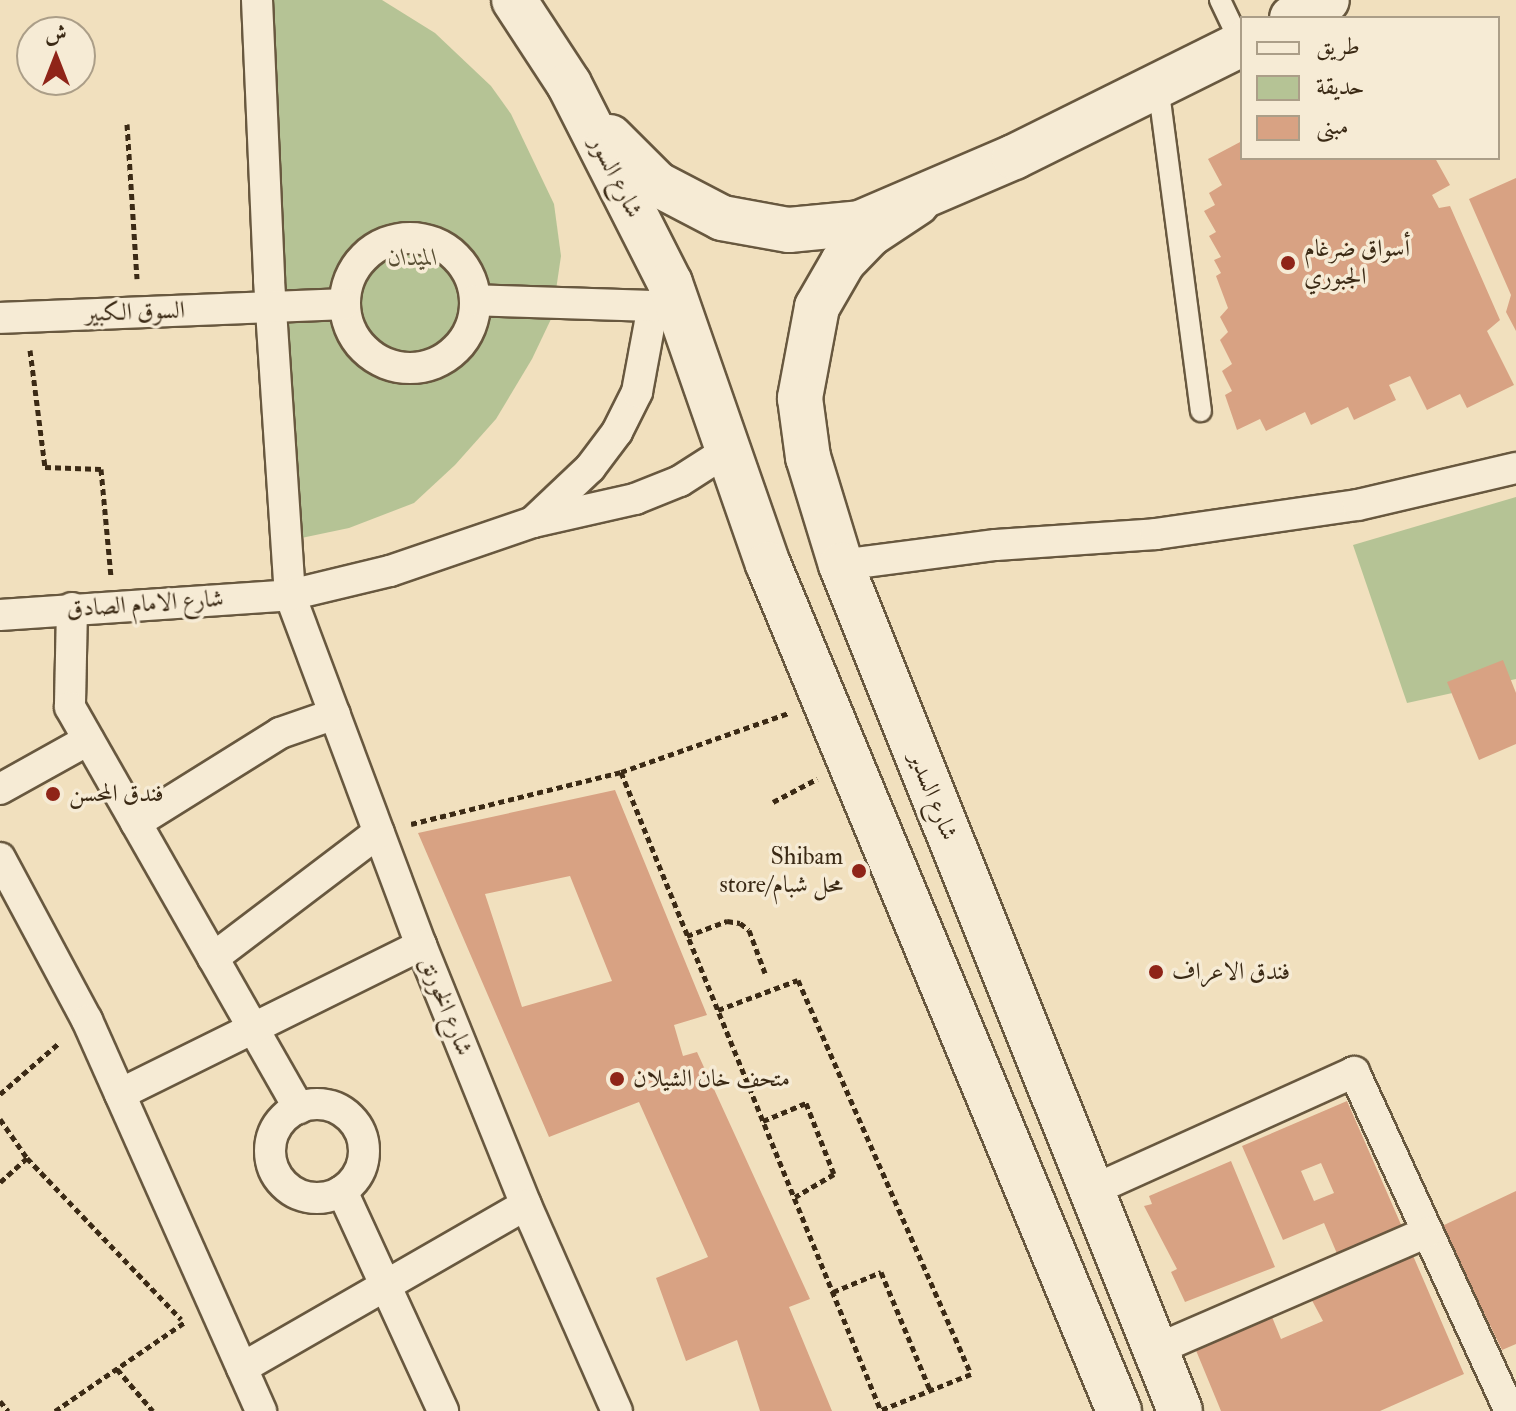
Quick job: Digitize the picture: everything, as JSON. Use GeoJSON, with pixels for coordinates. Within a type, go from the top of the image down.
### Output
{"type":"FeatureCollection","features":[{"type":"Feature","properties":{"kind":"main road","name":"شارع السور"},"geometry":{"type":"LineString","coordinates":[[514,0],[569,84],[670,283],[730,449]]}},
{"type":"Feature","properties":{"kind":"main road"},"geometry":{"type":"LineString","coordinates":[[1296,16],[1327,0]]}},
{"type":"Feature","properties":{"kind":"main road"},"geometry":{"type":"LineString","coordinates":[[569,84],[616,144],[657,184],[722,218],[789,230],[860,223],[917,203],[1240,45]]}},
{"type":"Feature","properties":{"kind":"main road","name":"شارع السدير"},"geometry":{"type":"LineString","coordinates":[[917,203],[870,234],[843,262],[817,307],[805,350],[800,398],[808,457],[841,565],[1180,1411]]}},
{"type":"Feature","properties":{"kind":"main road"},"geometry":{"type":"LineString","coordinates":[[730,449],[768,564],[1119,1411]]}},
{"type":"Feature","properties":{"kind":"main road"},"geometry":{"type":"LineString","coordinates":[[932,960],[988,935]]}},
{"type":"Feature","properties":{"kind":"street","name":"شارع الخورنق"},"geometry":{"type":"LineString","coordinates":[[257,0],[271,307],[290,595],[421,945],[526,1205],[617,1411]]}},
{"type":"Feature","properties":{"kind":"street"},"geometry":{"type":"LineString","coordinates":[[405,237],[426,239],[461,261],[476,300],[465,339],[432,365],[412,369],[389,366],[370,355],[354,338],[344,304],[351,273],[364,255],[383,242],[405,237]]}},
{"type":"Feature","properties":{"kind":"street"},"geometry":{"type":"LineString","coordinates":[[476,300],[653,306],[637,392],[617,432],[590,468],[533,522]]}},
{"type":"Feature","properties":{"kind":"street","name":"السوق الكبير"},"geometry":{"type":"LineString","coordinates":[[13,317],[344,304]]}},
{"type":"Feature","properties":{"kind":"street","name":"شارع الامام الصادق"},"geometry":{"type":"LineString","coordinates":[[0,615],[290,595],[404,566],[533,522],[635,499],[680,481],[730,449]]}},
{"type":"Feature","properties":{"kind":"street"},"geometry":{"type":"LineString","coordinates":[[841,565],[1358,505],[1512,462]]}},
{"type":"Feature","properties":{"kind":"street"},"geometry":{"type":"LineString","coordinates":[[72,608],[70,707],[299,1108]]}},
{"type":"Feature","properties":{"kind":"street"},"geometry":{"type":"LineString","coordinates":[[136,823],[280,733],[335,714]]}},
{"type":"Feature","properties":{"kind":"street"},"geometry":{"type":"LineString","coordinates":[[0,789],[88,740]]}},
{"type":"Feature","properties":{"kind":"street"},"geometry":{"type":"LineString","coordinates":[[213,958],[379,832]]}},
{"type":"Feature","properties":{"kind":"street"},"geometry":{"type":"LineString","coordinates":[[0,858],[87,1020],[261,1411]]}},
{"type":"Feature","properties":{"kind":"street"},"geometry":{"type":"LineString","coordinates":[[120,1094],[421,945]]}},
{"type":"Feature","properties":{"kind":"street"},"geometry":{"type":"LineString","coordinates":[[1091,1191],[1354,1072],[1510,1411]]}},
{"type":"Feature","properties":{"kind":"street"},"geometry":{"type":"LineString","coordinates":[[330,1106],[356,1123],[364,1153],[361,1168],[342,1191],[327,1197],[297,1194],[275,1172],[271,1142],[286,1116],[299,1108],[330,1106]]}},
{"type":"Feature","properties":{"kind":"street"},"geometry":{"type":"LineString","coordinates":[[342,1191],[443,1411]]}},
{"type":"Feature","properties":{"kind":"street"},"geometry":{"type":"LineString","coordinates":[[242,1368],[526,1205]]}},
{"type":"Feature","properties":{"kind":"street"},"geometry":{"type":"LineString","coordinates":[[1155,1350],[1428,1232]]}},
{"type":"Feature","properties":{"kind":"lane"},"geometry":{"type":"LineString","coordinates":[[1220,0],[1240,40]]}},
{"type":"Feature","properties":{"kind":"lane"},"geometry":{"type":"LineString","coordinates":[[1158,85],[1201,411]]}},
{"type":"Feature","properties":{"kind":"path"},"geometry":{"type":"LineString","coordinates":[[127,124],[139,312]]}},
{"type":"Feature","properties":{"kind":"path"},"geometry":{"type":"LineString","coordinates":[[13,317],[45,467],[101,469],[114,606]]}},
{"type":"Feature","properties":{"kind":"path"},"geometry":{"type":"LineString","coordinates":[[379,832],[621,772],[824,701]]}},
{"type":"Feature","properties":{"kind":"path"},"geometry":{"type":"LineString","coordinates":[[621,772],[881,1410],[971,1374],[798,980],[718,1010]]}},
{"type":"Feature","properties":{"kind":"path"},"geometry":{"type":"LineString","coordinates":[[687,936],[727,921],[740,923],[749,930],[765,973]]}},
{"type":"Feature","properties":{"kind":"path"},"geometry":{"type":"LineString","coordinates":[[0,1094],[87,1020]]}},
{"type":"Feature","properties":{"kind":"path"},"geometry":{"type":"LineString","coordinates":[[763,1121],[806,1103],[834,1174],[795,1197]]}},
{"type":"Feature","properties":{"kind":"path"},"geometry":{"type":"LineString","coordinates":[[0,1119],[27,1158],[185,1323]]}},
{"type":"Feature","properties":{"kind":"path"},"geometry":{"type":"LineString","coordinates":[[0,1182],[27,1158]]}},
{"type":"Feature","properties":{"kind":"path"},"geometry":{"type":"LineString","coordinates":[[833,1292],[881,1272],[930,1390]]}},
{"type":"Feature","properties":{"kind":"path"},"geometry":{"type":"LineString","coordinates":[[55,1411],[212,1304]]}},
{"type":"Feature","properties":{"kind":"path"},"geometry":{"type":"LineString","coordinates":[[117,1369],[153,1411]]}},
{"type":"Feature","properties":{"kind":"path"},"geometry":{"type":"LineString","coordinates":[[0,1401],[8,1411]]}},
{"type":"Feature","properties":{"kind":"path"},"geometry":{"type":"LineString","coordinates":[[69,1401],[75,1411]]}},
{"type":"Feature","properties":{"kind":"green space","name":"الميدان"},"geometry":{"type":"Polygon","coordinates":[[[257,0],[382,0],[435,33],[491,86],[511,114],[554,204],[561,256],[552,317],[532,359],[496,419],[455,465],[414,503],[349,528],[287,541],[257,0]]]}},
{"type":"Feature","properties":{"kind":"green space"},"geometry":{"type":"Polygon","coordinates":[[[1516,497],[1516,679],[1407,703],[1353,545],[1516,497]]]}},
{"type":"Feature","properties":{"kind":"building"},"geometry":{"type":"Polygon","coordinates":[[[1240,142],[1240,160],[1436,160],[1450,185],[1432,195],[1439,208],[1450,206],[1500,320],[1487,331],[1514,385],[1467,408],[1460,394],[1427,410],[1410,376],[1389,385],[1396,400],[1354,420],[1348,407],[1311,425],[1305,412],[1266,431],[1260,419],[1237,430],[1225,395],[1232,391],[1222,371],[1232,364],[1220,340],[1228,332],[1220,317],[1228,308],[1216,276],[1221,273],[1214,260],[1221,257],[1209,236],[1216,232],[1204,211],[1215,205],[1209,193],[1222,185],[1208,159],[1240,142]]]}},
{"type":"Feature","properties":{"kind":"building"},"geometry":{"type":"Polygon","coordinates":[[[1516,178],[1516,331],[1506,312],[1511,295],[1469,199],[1516,178]]]}},
{"type":"Feature","properties":{"kind":"building"},"geometry":{"type":"Polygon","coordinates":[[[1503,660],[1516,693],[1516,744],[1479,760],[1447,682],[1503,660]]]}},
{"type":"Feature","properties":{"kind":"building","name":"متحف خان الشيلان"},"geometry":{"type":"Polygon","coordinates":[[[615,790],[707,1015],[674,1025],[683,1056],[697,1052],[810,1299],[789,1307],[832,1411],[760,1411],[737,1340],[686,1361],[656,1278],[708,1257],[639,1102],[549,1137],[418,833],[615,790]],[[570,876],[485,894],[522,1007],[612,981],[570,876]]]}},
{"type":"Feature","properties":{"kind":"building"},"geometry":{"type":"Polygon","coordinates":[[[1347,1101],[1406,1236],[1341,1263],[1324,1223],[1283,1240],[1242,1146],[1347,1101]],[[1321,1163],[1301,1171],[1314,1201],[1334,1193],[1321,1163]]]}},
{"type":"Feature","properties":{"kind":"building"},"geometry":{"type":"Polygon","coordinates":[[[1231,1161],[1275,1267],[1185,1302],[1171,1272],[1177,1269],[1144,1206],[1152,1204],[1149,1196],[1231,1161]]]}},
{"type":"Feature","properties":{"kind":"building"},"geometry":{"type":"Polygon","coordinates":[[[1516,1191],[1516,1344],[1502,1350],[1442,1226],[1516,1191]]]}},
{"type":"Feature","properties":{"kind":"building"},"geometry":{"type":"Polygon","coordinates":[[[1408,1244],[1464,1374],[1380,1411],[1221,1411],[1195,1348],[1270,1312],[1281,1339],[1323,1321],[1307,1291],[1408,1244]]]}},
{"type":"Feature","properties":{"kind":"place","name":"أسواق ضرغام الجبوري"},"geometry":{"type":"Point","coordinates":[1288,263]}},
{"type":"Feature","properties":{"kind":"place","name":"فندق المحسن"},"geometry":{"type":"Point","coordinates":[53,794]}},
{"type":"Feature","properties":{"kind":"place","name":"Shibam store/محل شبام"},"geometry":{"type":"Point","coordinates":[859,871]}},
{"type":"Feature","properties":{"kind":"place","name":"فندق الاعراف"},"geometry":{"type":"Point","coordinates":[1156,972]}},
{"type":"Feature","properties":{"kind":"place","name":"متحف خان الشيلان"},"geometry":{"type":"Point","coordinates":[617,1079]}}]}
